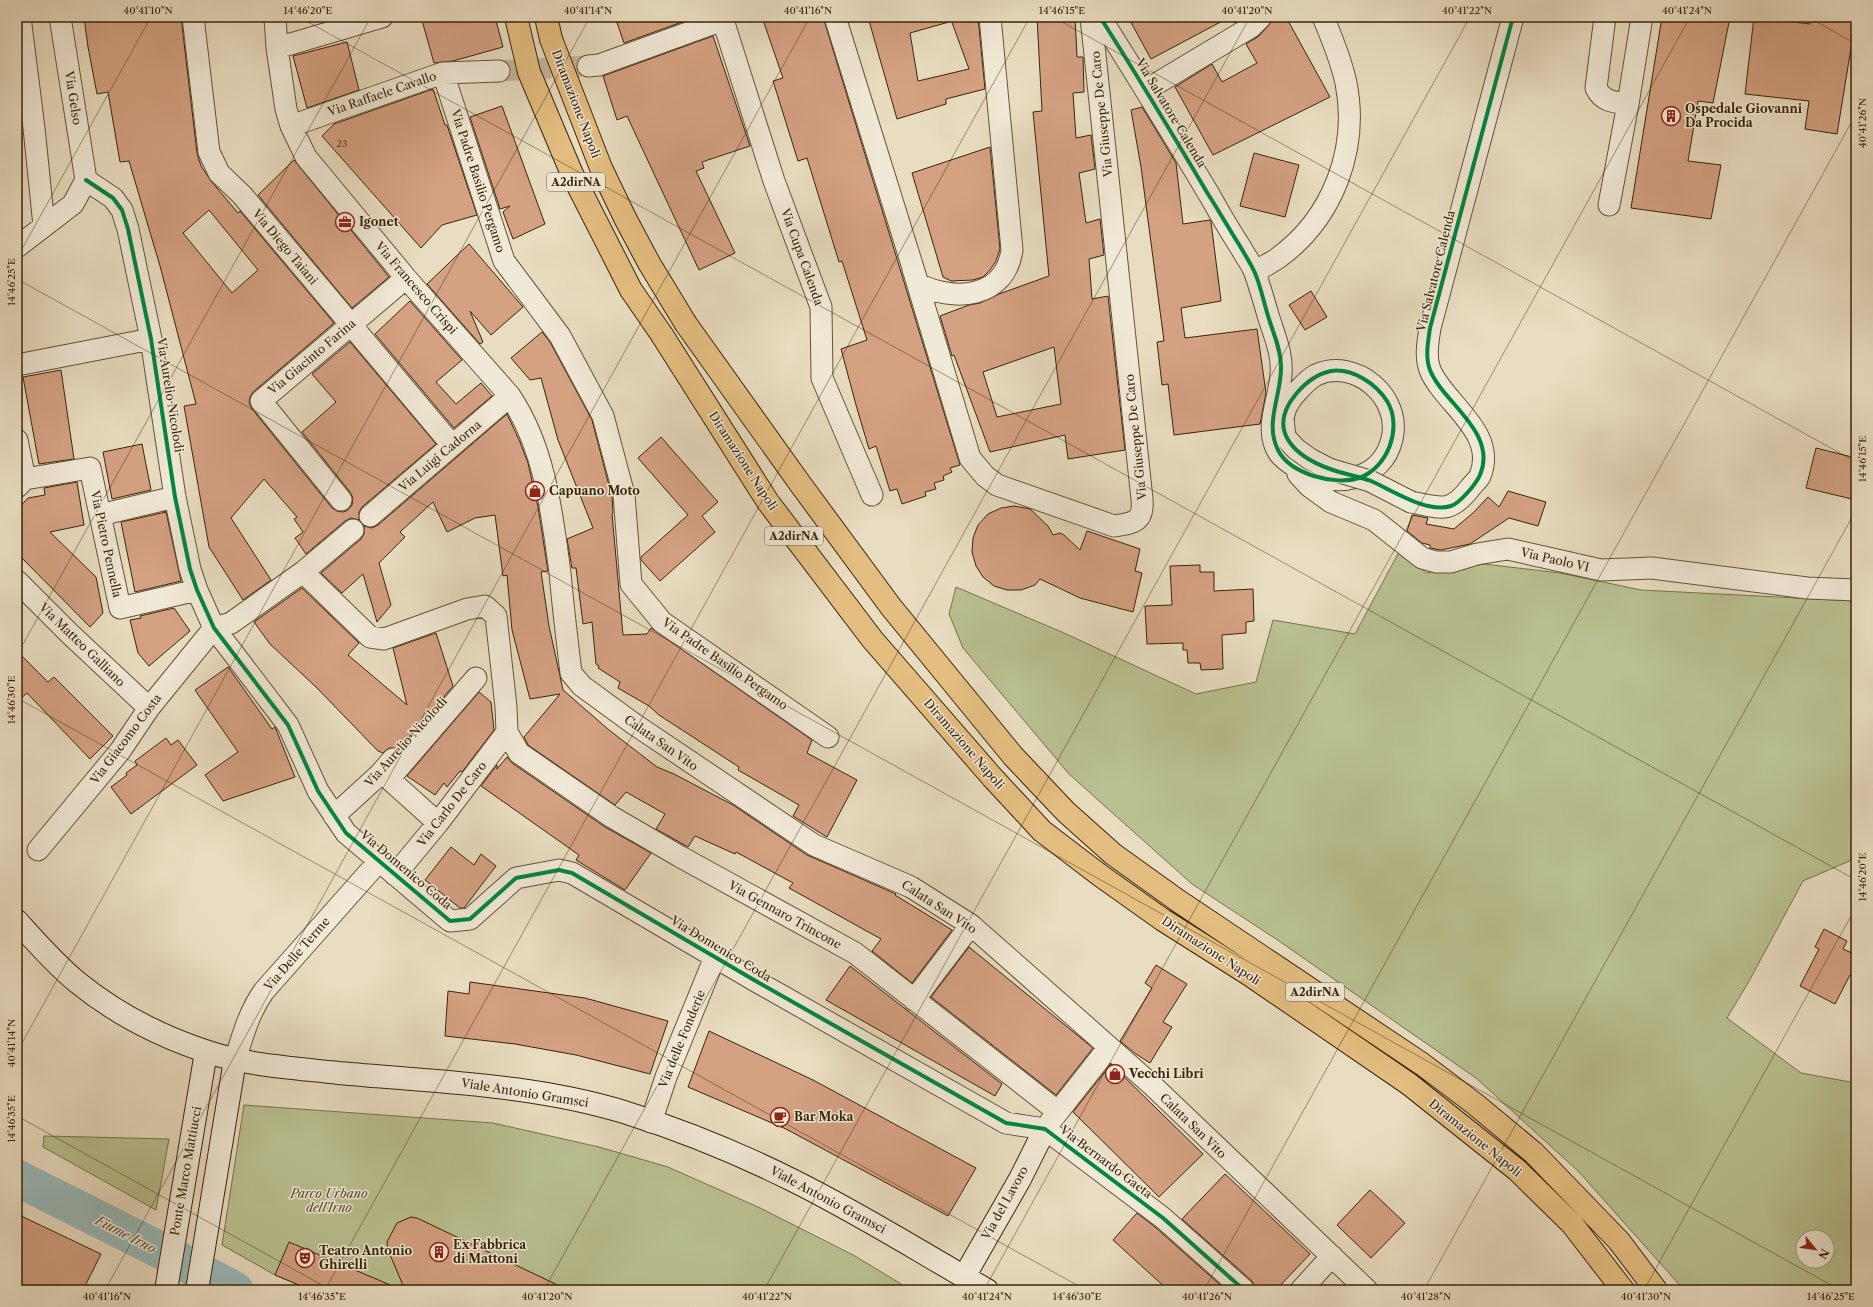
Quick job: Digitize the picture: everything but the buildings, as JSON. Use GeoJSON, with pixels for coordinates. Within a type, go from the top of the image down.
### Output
{"type":"FeatureCollection","features":[{"type":"Feature","properties":{"kind":"highway","name":"Diramazione Napoli"},"geometry":{"type":"LineString","coordinates":[[516,17],[529,72],[572,174],[630,290],[662,335],[768,502],[872,640],[992,777],[1042,831],[1101,876],[1163,920],[1250,975],[1409,1084],[1517,1170],[1572,1224],[1623,1290]]}},
{"type":"Feature","properties":{"kind":"highway","name":"Diramazione Napoli"},"geometry":{"type":"LineString","coordinates":[[546,17],[551,39],[601,168],[648,263],[686,324],[801,485],[891,607],[1013,756],[1066,812],[1113,854],[1176,900],[1422,1064],[1475,1104],[1534,1153],[1619,1242],[1656,1290]]}},
{"type":"Feature","properties":{"kind":"main road","name":"Viale Antonio Gramsci"},"geometry":{"type":"LineString","coordinates":[[17,921],[40,947],[77,982],[116,1009],[164,1035],[206,1052],[235,1060],[302,1069],[484,1085],[581,1101],[624,1112],[738,1154],[794,1180],[853,1212],[987,1290]]}},
{"type":"Feature","properties":{"kind":"main road","name":"Ponte Marco Mattiucci"},"geometry":{"type":"LineString","coordinates":[[166,1290],[206,1052]]}},
{"type":"Feature","properties":{"kind":"main road"},"geometry":{"type":"LineString","coordinates":[[197,1290],[235,1060]]}},
{"type":"Feature","properties":{"kind":"main road","name":"Via del Lavoro"},"geometry":{"type":"LineString","coordinates":[[964,1277],[1020,1179],[1046,1129]]}},
{"type":"Feature","properties":{"kind":"street"},"geometry":{"type":"LineString","coordinates":[[20,17],[34,128],[44,226]]}},
{"type":"Feature","properties":{"kind":"street","name":"Via Gelso"},"geometry":{"type":"LineString","coordinates":[[60,17],[86,180]]}},
{"type":"Feature","properties":{"kind":"street","name":"Via Diego Taiani"},"geometry":{"type":"LineString","coordinates":[[193,17],[209,152],[219,173],[242,195],[452,445]]}},
{"type":"Feature","properties":{"kind":"street","name":"Via Francesco Crispi"},"geometry":{"type":"LineString","coordinates":[[276,17],[277,48],[286,109],[291,126],[306,157],[406,278],[510,396],[522,414],[537,454],[546,484],[555,537]]}},
{"type":"Feature","properties":{"kind":"street"},"geometry":{"type":"LineString","coordinates":[[277,48],[382,17]]}},
{"type":"Feature","properties":{"kind":"street"},"geometry":{"type":"LineString","coordinates":[[835,17],[918,284],[928,289],[948,294],[968,294],[981,291],[993,283],[1010,262],[1011,236],[990,17]]}},
{"type":"Feature","properties":{"kind":"street","name":"Via Giuseppe De Caro"},"geometry":{"type":"LineString","coordinates":[[913,269],[970,458],[985,476],[997,485],[1114,526],[1131,524],[1141,517],[1143,509],[1091,17]]}},
{"type":"Feature","properties":{"kind":"street","name":"Via Salvatore Calenda"},"geometry":{"type":"LineString","coordinates":[[1100,17],[1146,90],[1255,272],[1280,351],[1281,376],[1273,415],[1273,428],[1277,448],[1287,462],[1306,473],[1322,478],[1335,480],[1362,477],[1377,467],[1386,454],[1392,438],[1394,423],[1390,406],[1379,389],[1364,378],[1347,372],[1335,371],[1315,376],[1301,388],[1288,404],[1283,419],[1284,437],[1296,449],[1329,469],[1370,481],[1411,502],[1442,507],[1452,506],[1461,499],[1480,476],[1482,462],[1481,444],[1473,428],[1434,380],[1427,361],[1430,328],[1513,17]]}},
{"type":"Feature","properties":{"kind":"street"},"geometry":{"type":"LineString","coordinates":[[1146,90],[1251,27],[1261,17]]}},
{"type":"Feature","properties":{"kind":"street"},"geometry":{"type":"LineString","coordinates":[[1255,272],[1278,258],[1302,237],[1320,215],[1338,182],[1346,158],[1348,137],[1346,83],[1334,44],[1323,17]]}},
{"type":"Feature","properties":{"kind":"street"},"geometry":{"type":"LineString","coordinates":[[1605,17],[1596,88],[1600,96],[1605,99],[1628,104]]}},
{"type":"Feature","properties":{"kind":"street"},"geometry":{"type":"LineString","coordinates":[[1609,205],[1628,104],[1642,17]]}},
{"type":"Feature","properties":{"kind":"street"},"geometry":{"type":"LineString","coordinates":[[588,66],[599,65],[723,18]]}},
{"type":"Feature","properties":{"kind":"street","name":"Via Cupa Calenda"},"geometry":{"type":"LineString","coordinates":[[723,18],[774,181],[821,307],[822,378],[872,495]]}},
{"type":"Feature","properties":{"kind":"street","name":"Via Raffaele Cavallo"},"geometry":{"type":"LineString","coordinates":[[291,126],[443,73],[500,71]]}},
{"type":"Feature","properties":{"kind":"street","name":"Via Padre Basilio Pergamo"},"geometry":{"type":"LineString","coordinates":[[443,73],[504,262],[560,336],[603,416],[624,495],[631,584],[662,622],[828,736]]}},
{"type":"Feature","properties":{"kind":"street"},"geometry":{"type":"LineString","coordinates":[[17,248],[73,204],[86,180]]}},
{"type":"Feature","properties":{"kind":"street","name":"Via Aurelio Nicolodi"},"geometry":{"type":"LineString","coordinates":[[86,180],[113,198],[122,210],[128,229],[151,340],[175,498],[190,569],[197,590],[214,628]]}},
{"type":"Feature","properties":{"kind":"street","name":"Via Giacinto Farina"},"geometry":{"type":"LineString","coordinates":[[341,500],[261,401],[406,278]]}},
{"type":"Feature","properties":{"kind":"street"},"geometry":{"type":"LineString","coordinates":[[17,365],[151,340]]}},
{"type":"Feature","properties":{"kind":"street","name":"Via Luigi Cadorna"},"geometry":{"type":"LineString","coordinates":[[370,516],[510,396]]}},
{"type":"Feature","properties":{"kind":"street"},"geometry":{"type":"LineString","coordinates":[[17,440],[21,483]]}},
{"type":"Feature","properties":{"kind":"street","name":"Via Paolo VI"},"geometry":{"type":"LineString","coordinates":[[1287,462],[1309,486],[1330,502],[1374,520],[1422,558],[1436,562],[1451,562],[1477,554],[1508,550],[1600,570],[1652,568],[1807,588],[1856,590]]}},
{"type":"Feature","properties":{"kind":"street","name":"Via Pietro Pennella"},"geometry":{"type":"LineString","coordinates":[[21,483],[90,468],[120,608],[197,590]]}},
{"type":"Feature","properties":{"kind":"street"},"geometry":{"type":"LineString","coordinates":[[100,515],[175,498]]}},
{"type":"Feature","properties":{"kind":"street"},"geometry":{"type":"LineString","coordinates":[[214,628],[231,623],[303,572],[353,530]]}},
{"type":"Feature","properties":{"kind":"street","name":"Calata San Vito"},"geometry":{"type":"LineString","coordinates":[[555,537],[571,673],[582,686],[653,738],[814,845],[911,887],[971,925],[1109,1047],[1368,1290]]}},
{"type":"Feature","properties":{"kind":"street"},"geometry":{"type":"LineString","coordinates":[[303,572],[370,637],[384,639],[467,609],[485,606],[496,616],[506,707],[507,732]]}},
{"type":"Feature","properties":{"kind":"street","name":"Via Matteo Galliano"},"geometry":{"type":"LineString","coordinates":[[17,581],[70,634],[149,708]]}},
{"type":"Feature","properties":{"kind":"street","name":"Via Giacomo Costa"},"geometry":{"type":"LineString","coordinates":[[38,850],[120,750],[149,708],[214,628]]}},
{"type":"Feature","properties":{"kind":"street","name":"Via Domenico Coda"},"geometry":{"type":"LineString","coordinates":[[214,628],[288,725],[318,791],[346,833],[450,921],[470,919],[516,878],[559,870],[572,873],[812,1013]]}},
{"type":"Feature","properties":{"kind":"street","name":"Via Aurelio Nicolodi"},"geometry":{"type":"LineString","coordinates":[[334,816],[380,774],[467,681],[388,779],[438,823]]}},
{"type":"Feature","properties":{"kind":"street","name":"Via Carlo De Caro"},"geometry":{"type":"LineString","coordinates":[[396,876],[507,732]]}},
{"type":"Feature","properties":{"kind":"street","name":"Via Gennaro Trincone"},"geometry":{"type":"LineString","coordinates":[[507,732],[519,753],[612,817],[855,953],[1057,1111]]}},
{"type":"Feature","properties":{"kind":"street","name":"Via Delle Terme"},"geometry":{"type":"LineString","coordinates":[[235,1060],[254,1005],[268,987],[379,861]]}},
{"type":"Feature","properties":{"kind":"street"},"geometry":{"type":"LineString","coordinates":[[914,1000],[971,925]]}},
{"type":"Feature","properties":{"kind":"street","name":"Via delle Fonderie"},"geometry":{"type":"LineString","coordinates":[[651,1122],[666,1077],[715,956]]}},
{"type":"Feature","properties":{"kind":"street","name":"Via Bernardo Gaeta"},"geometry":{"type":"LineString","coordinates":[[812,1013],[1006,1123],[1046,1129],[1163,1218],[1244,1290]]}},
{"type":"Feature","properties":{"kind":"street"},"geometry":{"type":"LineString","coordinates":[[1046,1129],[1057,1111],[1109,1047]]}},
{"type":"Feature","properties":{"kind":"street"},"geometry":{"type":"LineString","coordinates":[[1301,1290],[1332,1256]]}},
{"type":"Feature","properties":{"kind":"green space"},"geometry":{"type":"Polygon","coordinates":[[[1400,550],[1426,573],[1484,564],[1560,573],[1641,590],[1856,601],[1856,850],[1854,859],[1803,881],[1748,983],[1727,1018],[1801,1073],[1856,1083],[1856,1290],[1684,1290],[1579,1172],[1476,1078],[1279,941],[1192,884],[1069,774],[963,648],[949,614],[956,587],[1064,633],[1196,694],[1256,682],[1273,620],[1355,634],[1400,550]]]}},
{"type":"Feature","properties":{"kind":"green space","name":"Parco Urbano dell'Irno"},"geometry":{"type":"Polygon","coordinates":[[[244,1105],[493,1123],[599,1147],[668,1167],[758,1207],[855,1256],[911,1290],[311,1290],[275,1275],[222,1245],[244,1105]]]}},
{"type":"Feature","properties":{"kind":"green space"},"geometry":{"type":"Polygon","coordinates":[[[44,1136],[169,1139],[156,1210],[43,1147],[44,1136]]]}},
{"type":"Feature","properties":{"kind":"waterway","name":"Fiume Irno"},"geometry":{"type":"LineString","coordinates":[[17,1178],[154,1247],[235,1290]]}},
{"type":"Feature","properties":{"kind":"tunnel"},"geometry":{"type":"LineString","coordinates":[[499,71],[588,66]]}},
{"type":"Feature","properties":{"kind":"cycle path"},"geometry":{"type":"LineString","coordinates":[[1100,17],[1155,105],[1255,273],[1277,342],[1281,360],[1281,377],[1273,419],[1274,440],[1278,450],[1292,466],[1303,472],[1326,479],[1349,480],[1359,478],[1369,473],[1378,465],[1390,446],[1393,434],[1392,411],[1387,401],[1377,389],[1363,378],[1347,372],[1331,371],[1316,376],[1296,394],[1287,407],[1284,419],[1284,430],[1288,440],[1305,457],[1317,464],[1335,471],[1356,476],[1361,478],[1371,481],[1421,504],[1442,508],[1455,504],[1467,493],[1480,475],[1484,459],[1482,445],[1476,432],[1437,382],[1430,370],[1427,355],[1429,333],[1513,17]]}},
{"type":"Feature","properties":{"kind":"cycle path"},"geometry":{"type":"LineString","coordinates":[[86,180],[113,198],[122,210],[128,229],[151,339],[175,497],[190,569],[197,590],[214,628],[288,725],[318,791],[346,833],[450,921],[470,919],[516,878],[559,870],[572,873],[754,980],[1006,1123],[1045,1129],[1163,1218],[1244,1290]]}},
{"type":"Feature","properties":{"kind":"place","name":"Ospedale Giovanni Da Procida"},"geometry":{"type":"Point","coordinates":[1671,116]}},
{"type":"Feature","properties":{"kind":"place","name":"Igonet"},"geometry":{"type":"Point","coordinates":[345,222]}},
{"type":"Feature","properties":{"kind":"place","name":"Capuano Moto"},"geometry":{"type":"Point","coordinates":[535,491]}},
{"type":"Feature","properties":{"kind":"place","name":"Vecchi Libri"},"geometry":{"type":"Point","coordinates":[1115,1074]}},
{"type":"Feature","properties":{"kind":"place","name":"Bar Moka"},"geometry":{"type":"Point","coordinates":[780,1117]}},
{"type":"Feature","properties":{"kind":"place","name":"Ex Fabbrica di Mattoni"},"geometry":{"type":"Point","coordinates":[439,1252]}},
{"type":"Feature","properties":{"kind":"place","name":"Teatro Antonio Ghirelli"},"geometry":{"type":"Point","coordinates":[305,1258]}}]}
